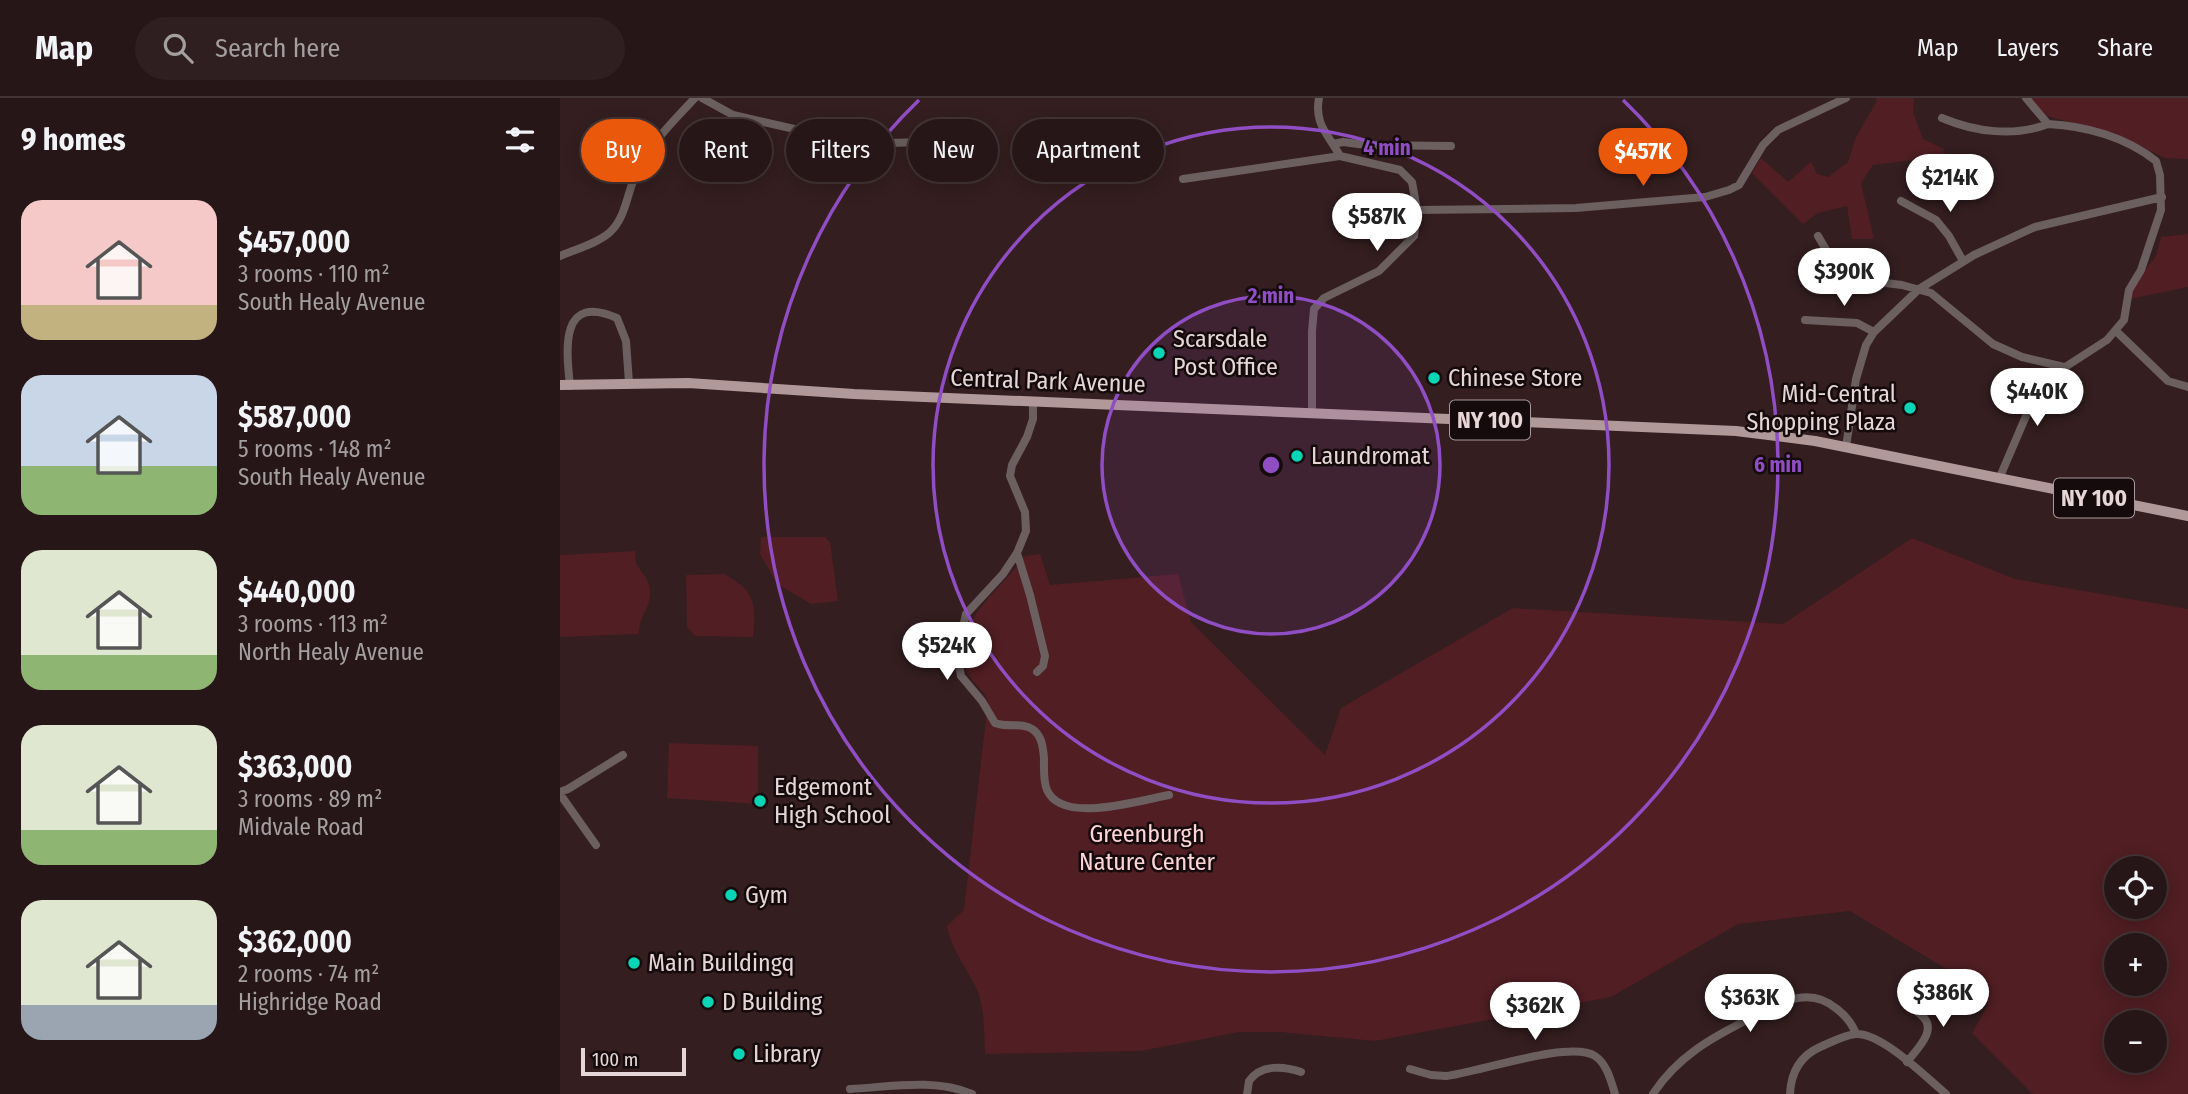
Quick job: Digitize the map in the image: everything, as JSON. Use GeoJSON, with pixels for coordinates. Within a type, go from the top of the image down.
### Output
{"type":"FeatureCollection","features":[{"type":"Feature","properties":{"kind":"main road","name":"Central Park Avenue"},"geometry":{"type":"LineString","coordinates":[[563,387],[688,383],[854,394],[1716,429],[1776,435],[1846,447],[2188,516]]}},
{"type":"Feature","properties":{"kind":"street"},"geometry":{"type":"LineString","coordinates":[[560,256],[600,239],[616,227],[637,171],[646,156],[666,128],[695,98]]}},
{"type":"Feature","properties":{"kind":"street"},"geometry":{"type":"LineString","coordinates":[[702,98],[733,115],[846,141],[908,142]]}},
{"type":"Feature","properties":{"kind":"street"},"geometry":{"type":"LineString","coordinates":[[1319,98],[1317,117],[1340,156]]}},
{"type":"Feature","properties":{"kind":"street"},"geometry":{"type":"LineString","coordinates":[[1417,210],[1576,208],[1705,197],[1729,190],[1738,184],[1763,145],[1778,130],[1846,98]]}},
{"type":"Feature","properties":{"kind":"street"},"geometry":{"type":"LineString","coordinates":[[2026,98],[2048,124]]}},
{"type":"Feature","properties":{"kind":"street"},"geometry":{"type":"LineString","coordinates":[[1942,118],[1965,128],[2006,132],[2048,124],[2075,126],[2112,137],[2145,152],[2156,161],[2162,197],[2161,210],[2143,264],[2129,290],[2124,320],[2107,340],[2064,367],[2032,402],[1999,479]]}},
{"type":"Feature","properties":{"kind":"street"},"geometry":{"type":"LineString","coordinates":[[1333,144],[1343,142],[1366,145],[1451,146]]}},
{"type":"Feature","properties":{"kind":"street"},"geometry":{"type":"LineString","coordinates":[[1183,179],[1340,156],[1404,172],[1413,186],[1417,210],[1414,236],[1370,277],[1324,299],[1314,309],[1311,331],[1312,413]]}},
{"type":"Feature","properties":{"kind":"street"},"geometry":{"type":"LineString","coordinates":[[1846,447],[1856,379],[1867,345],[1874,332],[1919,289],[1963,261],[2035,227],[2162,197]]}},
{"type":"Feature","properties":{"kind":"street"},"geometry":{"type":"LineString","coordinates":[[1901,201],[1936,220],[1963,261]]}},
{"type":"Feature","properties":{"kind":"street"},"geometry":{"type":"LineString","coordinates":[[1818,236],[1835,265],[1852,279],[1919,289],[1936,296],[1993,344],[2022,357],[2064,367]]}},
{"type":"Feature","properties":{"kind":"street"},"geometry":{"type":"LineString","coordinates":[[563,387],[566,344],[573,320],[580,314],[593,311],[617,318],[626,341],[629,383]]}},
{"type":"Feature","properties":{"kind":"street"},"geometry":{"type":"LineString","coordinates":[[1805,320],[1857,323],[1874,332]]}},
{"type":"Feature","properties":{"kind":"street"},"geometry":{"type":"LineString","coordinates":[[2116,331],[2168,381],[2188,387]]}},
{"type":"Feature","properties":{"kind":"street"},"geometry":{"type":"LineString","coordinates":[[1033,401],[1033,419],[1012,465],[1010,476],[1025,512],[1026,531],[1017,553],[1003,573],[966,614],[957,653],[961,676],[982,701],[995,723],[1027,727],[1037,734],[1042,745],[1046,788],[1056,801],[1068,806],[1095,810],[1169,795]]}},
{"type":"Feature","properties":{"kind":"street"},"geometry":{"type":"LineString","coordinates":[[1017,553],[1045,656],[1043,666],[1037,672]]}},
{"type":"Feature","properties":{"kind":"street"},"geometry":{"type":"LineString","coordinates":[[596,845],[560,793],[623,755]]}},
{"type":"Feature","properties":{"kind":"street"},"geometry":{"type":"LineString","coordinates":[[1905,993],[1910,1004],[1929,1025],[1927,1035],[1907,1062]]}},
{"type":"Feature","properties":{"kind":"street"},"geometry":{"type":"LineString","coordinates":[[1653,1094],[1674,1068],[1696,1048],[1790,998],[1812,996],[1824,999],[1849,1020],[1856,1034]]}},
{"type":"Feature","properties":{"kind":"street"},"geometry":{"type":"LineString","coordinates":[[1790,1094],[1794,1072],[1804,1056],[1836,1040],[1856,1034],[1872,1038],[1946,1094]]}},
{"type":"Feature","properties":{"kind":"street"},"geometry":{"type":"LineString","coordinates":[[1410,1069],[1446,1076],[1546,1054],[1579,1051],[1598,1058],[1615,1094]]}},
{"type":"Feature","properties":{"kind":"street"},"geometry":{"type":"LineString","coordinates":[[1247,1094],[1249,1081],[1259,1071],[1282,1067],[1301,1072]]}},
{"type":"Feature","properties":{"kind":"street"},"geometry":{"type":"LineString","coordinates":[[850,1089],[924,1085],[952,1087],[972,1094]]}},
{"type":"Feature","properties":{"kind":"green space"},"geometry":{"type":"Polygon","coordinates":[[[1875,98],[1914,98],[1913,112],[1923,139],[1944,149],[1942,166],[1922,159],[1873,165],[1861,183],[1874,239],[1852,239],[1847,206],[1818,213],[1803,224],[1752,173],[1761,158],[1788,182],[1811,162],[1817,174],[1828,177],[1848,162],[1856,137],[1877,101],[1875,98]]]}},
{"type":"Feature","properties":{"kind":"green space"},"geometry":{"type":"Polygon","coordinates":[[[2028,98],[2188,98],[2188,159],[2165,158],[2116,135],[2047,116],[2028,98]]]}},
{"type":"Feature","properties":{"kind":"green space"},"geometry":{"type":"Polygon","coordinates":[[[2188,234],[2188,287],[2130,299],[2134,284],[2156,256],[2161,237],[2188,234]]]}},
{"type":"Feature","properties":{"kind":"green space"},"geometry":{"type":"Polygon","coordinates":[[[761,537],[825,537],[830,542],[838,601],[811,604],[777,584],[760,554],[761,537]]]}},
{"type":"Feature","properties":{"kind":"green space","name":"Greenburgh Nature Center"},"geometry":{"type":"Polygon","coordinates":[[[1912,538],[2015,579],[2188,609],[2188,1094],[2033,1094],[1972,1033],[1988,1005],[1988,994],[1850,911],[1738,924],[1611,997],[1375,1041],[1280,1032],[1239,1032],[1141,1051],[985,1054],[984,1023],[978,992],[953,945],[947,926],[964,910],[988,701],[968,674],[962,653],[971,622],[1024,556],[1040,554],[1050,585],[1178,574],[1191,622],[1325,755],[1341,708],[1513,608],[1783,624],[1912,538]]]}},
{"type":"Feature","properties":{"kind":"green space"},"geometry":{"type":"Polygon","coordinates":[[[635,551],[636,563],[648,581],[650,590],[639,634],[560,637],[560,555],[635,551]]]}},
{"type":"Feature","properties":{"kind":"green space"},"geometry":{"type":"Polygon","coordinates":[[[725,574],[743,587],[752,600],[753,637],[695,636],[687,627],[686,575],[725,574]]]}},
{"type":"Feature","properties":{"kind":"green space"},"geometry":{"type":"Polygon","coordinates":[[[669,743],[758,746],[758,804],[667,798],[669,743]]]}},
{"type":"Feature","properties":{"kind":"place","name":"Scarsdale Post Office"},"geometry":{"type":"Point","coordinates":[1159,353]}},
{"type":"Feature","properties":{"kind":"place","name":"Chinese Store"},"geometry":{"type":"Point","coordinates":[1434,378]}},
{"type":"Feature","properties":{"kind":"place","name":"Mid-Central Shopping Plaza"},"geometry":{"type":"Point","coordinates":[1910,408]}},
{"type":"Feature","properties":{"kind":"place","name":"Laundromat"},"geometry":{"type":"Point","coordinates":[1297,456]}},
{"type":"Feature","properties":{"kind":"place","name":"Edgemont High School"},"geometry":{"type":"Point","coordinates":[760,801]}},
{"type":"Feature","properties":{"kind":"place","name":"Gym"},"geometry":{"type":"Point","coordinates":[731,895]}},
{"type":"Feature","properties":{"kind":"place","name":"Main Buildingq"},"geometry":{"type":"Point","coordinates":[634,963]}},
{"type":"Feature","properties":{"kind":"place","name":"D Building"},"geometry":{"type":"Point","coordinates":[708,1002]}},
{"type":"Feature","properties":{"kind":"place","name":"Library"},"geometry":{"type":"Point","coordinates":[739,1054]}}]}
